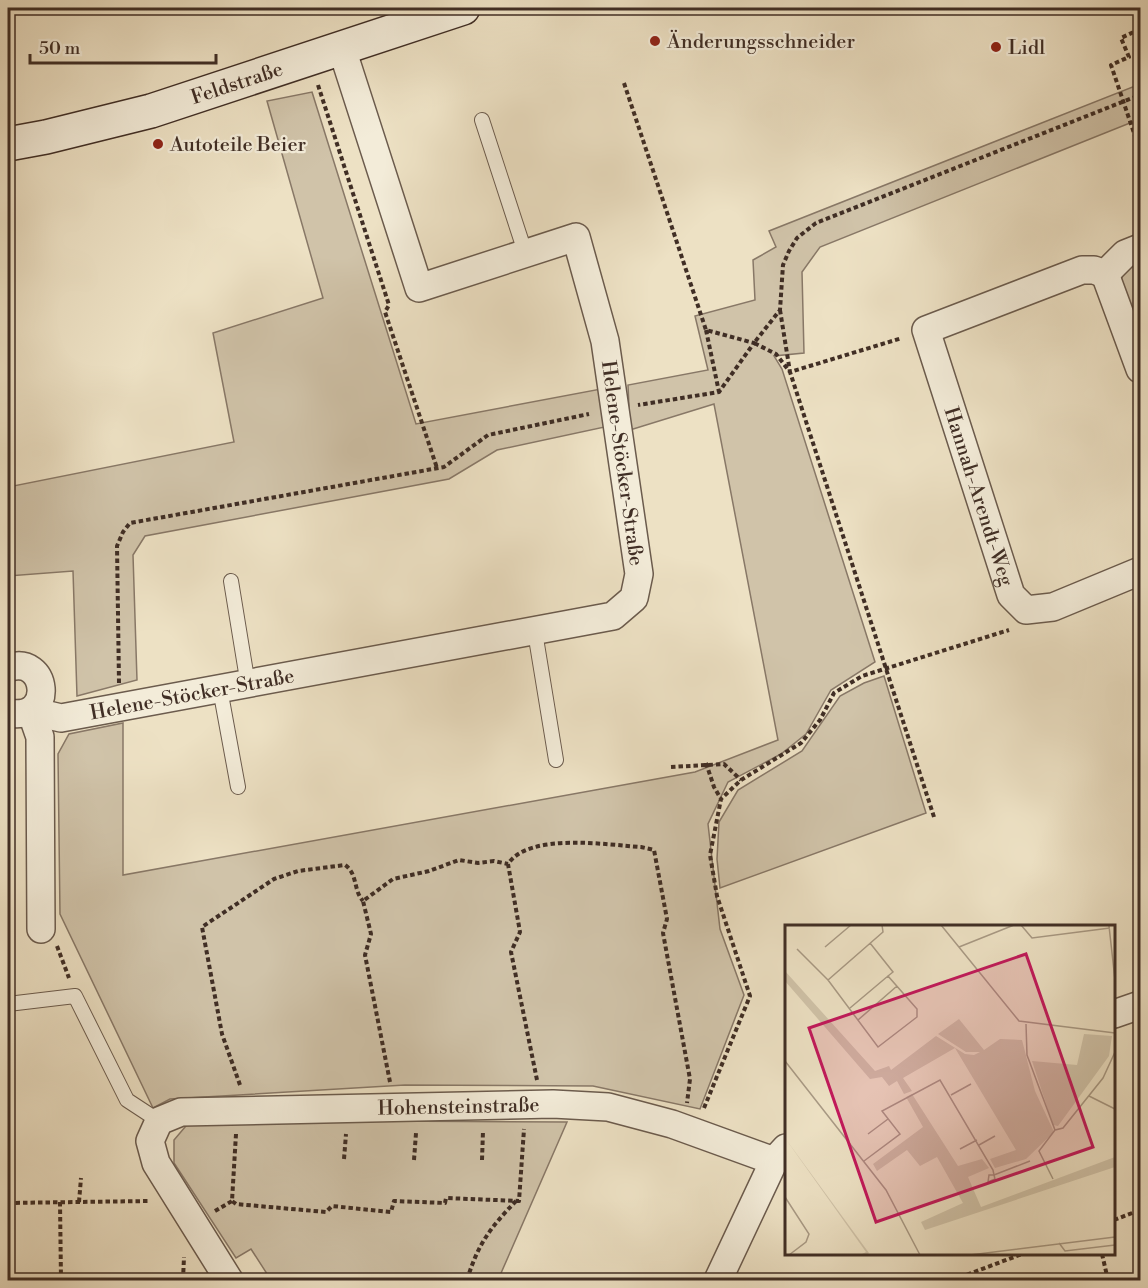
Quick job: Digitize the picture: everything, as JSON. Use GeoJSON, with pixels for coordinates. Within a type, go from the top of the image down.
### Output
{"type":"FeatureCollection","features":[{"type":"Feature","properties":{"kind":"main road","name":"Feldstraße"},"geometry":{"type":"LineString","coordinates":[[8,144],[152,111],[463,8]]}},
{"type":"Feature","properties":{"kind":"street","name":"Helene-Stöcker-Straße"},"geometry":{"type":"LineString","coordinates":[[19,712],[61,718],[120,709],[613,616],[634,598],[639,574],[616,409],[605,341],[576,237],[419,288],[342,49]]}},
{"type":"Feature","properties":{"kind":"street"},"geometry":{"type":"LineString","coordinates":[[1105,274],[1114,263],[1140,248]]}},
{"type":"Feature","properties":{"kind":"street"},"geometry":{"type":"LineString","coordinates":[[926,330],[1082,270],[1094,270],[1105,274],[1140,369]]}},
{"type":"Feature","properties":{"kind":"street","name":"Hannah-Arendt-Weg"},"geometry":{"type":"LineString","coordinates":[[926,330],[1011,595],[1026,610],[1053,607],[1140,571]]}},
{"type":"Feature","properties":{"kind":"street"},"geometry":{"type":"LineString","coordinates":[[8,668],[15,665],[28,668],[38,676],[42,688],[40,701],[19,712],[40,737],[41,929]]}},
{"type":"Feature","properties":{"kind":"street"},"geometry":{"type":"LineString","coordinates":[[1115,1013],[1140,1005]]}},
{"type":"Feature","properties":{"kind":"street","name":"Hohensteinstraße"},"geometry":{"type":"LineString","coordinates":[[155,1131],[182,1112],[533,1105],[608,1107],[780,1154]]}},
{"type":"Feature","properties":{"kind":"street"},"geometry":{"type":"LineString","coordinates":[[155,1131],[156,1163],[229,1281]]}},
{"type":"Feature","properties":{"kind":"street"},"geometry":{"type":"LineString","coordinates":[[717,1281],[780,1154]]}},
{"type":"Feature","properties":{"kind":"lane"},"geometry":{"type":"LineString","coordinates":[[482,120],[525,252]]}},
{"type":"Feature","properties":{"kind":"lane"},"geometry":{"type":"LineString","coordinates":[[231,582],[248,685]]}},
{"type":"Feature","properties":{"kind":"lane"},"geometry":{"type":"LineString","coordinates":[[535,632],[556,760]]}},
{"type":"Feature","properties":{"kind":"lane"},"geometry":{"type":"LineString","coordinates":[[220,689],[238,787]]}},
{"type":"Feature","properties":{"kind":"lane"},"geometry":{"type":"LineString","coordinates":[[8,1004],[75,996],[127,1100],[155,1131]]}},
{"type":"Feature","properties":{"kind":"path"},"geometry":{"type":"LineString","coordinates":[[1140,29],[1121,38],[1129,57],[1111,65],[1140,151]]}},
{"type":"Feature","properties":{"kind":"path"},"geometry":{"type":"LineString","coordinates":[[309,58],[389,305],[385,312],[437,468]]}},
{"type":"Feature","properties":{"kind":"path"},"geometry":{"type":"LineString","coordinates":[[624,83],[706,330],[719,392]]}},
{"type":"Feature","properties":{"kind":"path"},"geometry":{"type":"LineString","coordinates":[[934,817],[790,372],[780,310],[783,265],[797,238],[816,223],[1140,95]]}},
{"type":"Feature","properties":{"kind":"path"},"geometry":{"type":"LineString","coordinates":[[120,709],[117,546],[130,523],[444,467],[488,435],[616,409],[719,392],[780,310]]}},
{"type":"Feature","properties":{"kind":"path"},"geometry":{"type":"LineString","coordinates":[[706,330],[754,343],[776,354],[790,372]]}},
{"type":"Feature","properties":{"kind":"path"},"geometry":{"type":"LineString","coordinates":[[790,372],[926,330]]}},
{"type":"Feature","properties":{"kind":"path"},"geometry":{"type":"LineString","coordinates":[[689,1129],[750,996],[717,896],[711,855],[721,799],[741,780],[801,743],[820,720],[834,693],[862,676],[1017,628],[1026,610]]}},
{"type":"Feature","properties":{"kind":"path"},"geometry":{"type":"LineString","coordinates":[[671,767],[706,763],[724,764],[741,780]]}},
{"type":"Feature","properties":{"kind":"path"},"geometry":{"type":"LineString","coordinates":[[706,763],[714,787],[721,799]]}},
{"type":"Feature","properties":{"kind":"path"},"geometry":{"type":"LineString","coordinates":[[467,1281],[476,1251],[490,1228],[516,1201],[519,1201],[533,1105],[512,952],[520,932],[508,864],[511,859],[526,851],[563,843],[654,850],[667,919],[663,933],[690,1079],[689,1129]]}},
{"type":"Feature","properties":{"kind":"path"},"geometry":{"type":"LineString","coordinates":[[363,901],[393,879],[429,871],[459,860],[478,863],[494,861],[508,864]]}},
{"type":"Feature","properties":{"kind":"path"},"geometry":{"type":"LineString","coordinates":[[395,1109],[365,955],[371,934],[353,870],[345,865],[298,871],[274,879],[202,927],[222,1034],[244,1111],[232,1201],[236,1204],[326,1212],[332,1206],[391,1212],[394,1201],[445,1203],[446,1198],[516,1201]]}},
{"type":"Feature","properties":{"kind":"path"},"geometry":{"type":"LineString","coordinates":[[41,929],[58,947],[75,996]]}},
{"type":"Feature","properties":{"kind":"path"},"geometry":{"type":"LineString","coordinates":[[79,1202],[81,1178]]}},
{"type":"Feature","properties":{"kind":"path"},"geometry":{"type":"LineString","coordinates":[[8,1203],[180,1201]]}},
{"type":"Feature","properties":{"kind":"path"},"geometry":{"type":"LineString","coordinates":[[60,1202],[61,1281]]}},
{"type":"Feature","properties":{"kind":"path"},"geometry":{"type":"LineString","coordinates":[[1115,1219],[1140,1210]]}},
{"type":"Feature","properties":{"kind":"path"},"geometry":{"type":"LineString","coordinates":[[953,1281],[1019,1255]]}},
{"type":"Feature","properties":{"kind":"path"},"geometry":{"type":"LineString","coordinates":[[1102,1255],[1108,1281]]}},
{"type":"Feature","properties":{"kind":"shaded area"},"geometry":{"type":"Polygon","coordinates":[[[1140,84],[1140,119],[820,247],[802,272],[804,353],[774,356],[782,369],[875,662],[831,690],[806,734],[781,754],[728,782],[708,824],[720,929],[744,995],[700,1109],[593,1086],[405,1085],[170,1099],[153,1108],[60,914],[58,754],[69,734],[123,723],[123,875],[695,772],[778,740],[714,404],[630,430],[628,385],[708,370],[695,316],[755,300],[753,260],[776,247],[769,231],[1140,84]]]}},
{"type":"Feature","properties":{"kind":"shaded area"},"geometry":{"type":"Polygon","coordinates":[[[312,92],[416,424],[606,388],[614,425],[497,450],[449,479],[145,536],[133,555],[137,680],[77,696],[73,571],[8,576],[8,487],[234,442],[213,333],[323,298],[267,101],[312,92]]]}},
{"type":"Feature","properties":{"kind":"shaded area"},"geometry":{"type":"Polygon","coordinates":[[[1140,259],[1140,345],[1121,280],[1123,273],[1140,259]]]}},
{"type":"Feature","properties":{"kind":"shaded area"},"geometry":{"type":"Polygon","coordinates":[[[884,676],[926,813],[720,888],[717,859],[719,822],[738,790],[802,751],[840,696],[864,683],[884,676]]]}},
{"type":"Feature","properties":{"kind":"shaded area"},"geometry":{"type":"Polygon","coordinates":[[[191,1120],[567,1122],[498,1280],[271,1280],[251,1249],[236,1258],[174,1163],[174,1140],[191,1120]]]}},
{"type":"Feature","properties":{"kind":"place","name":"Änderungsschneider"},"geometry":{"type":"Point","coordinates":[655,41]}},
{"type":"Feature","properties":{"kind":"place","name":"Lidl"},"geometry":{"type":"Point","coordinates":[996,47]}},
{"type":"Feature","properties":{"kind":"place","name":"Autoteile Beier"},"geometry":{"type":"Point","coordinates":[158,144]}}]}
